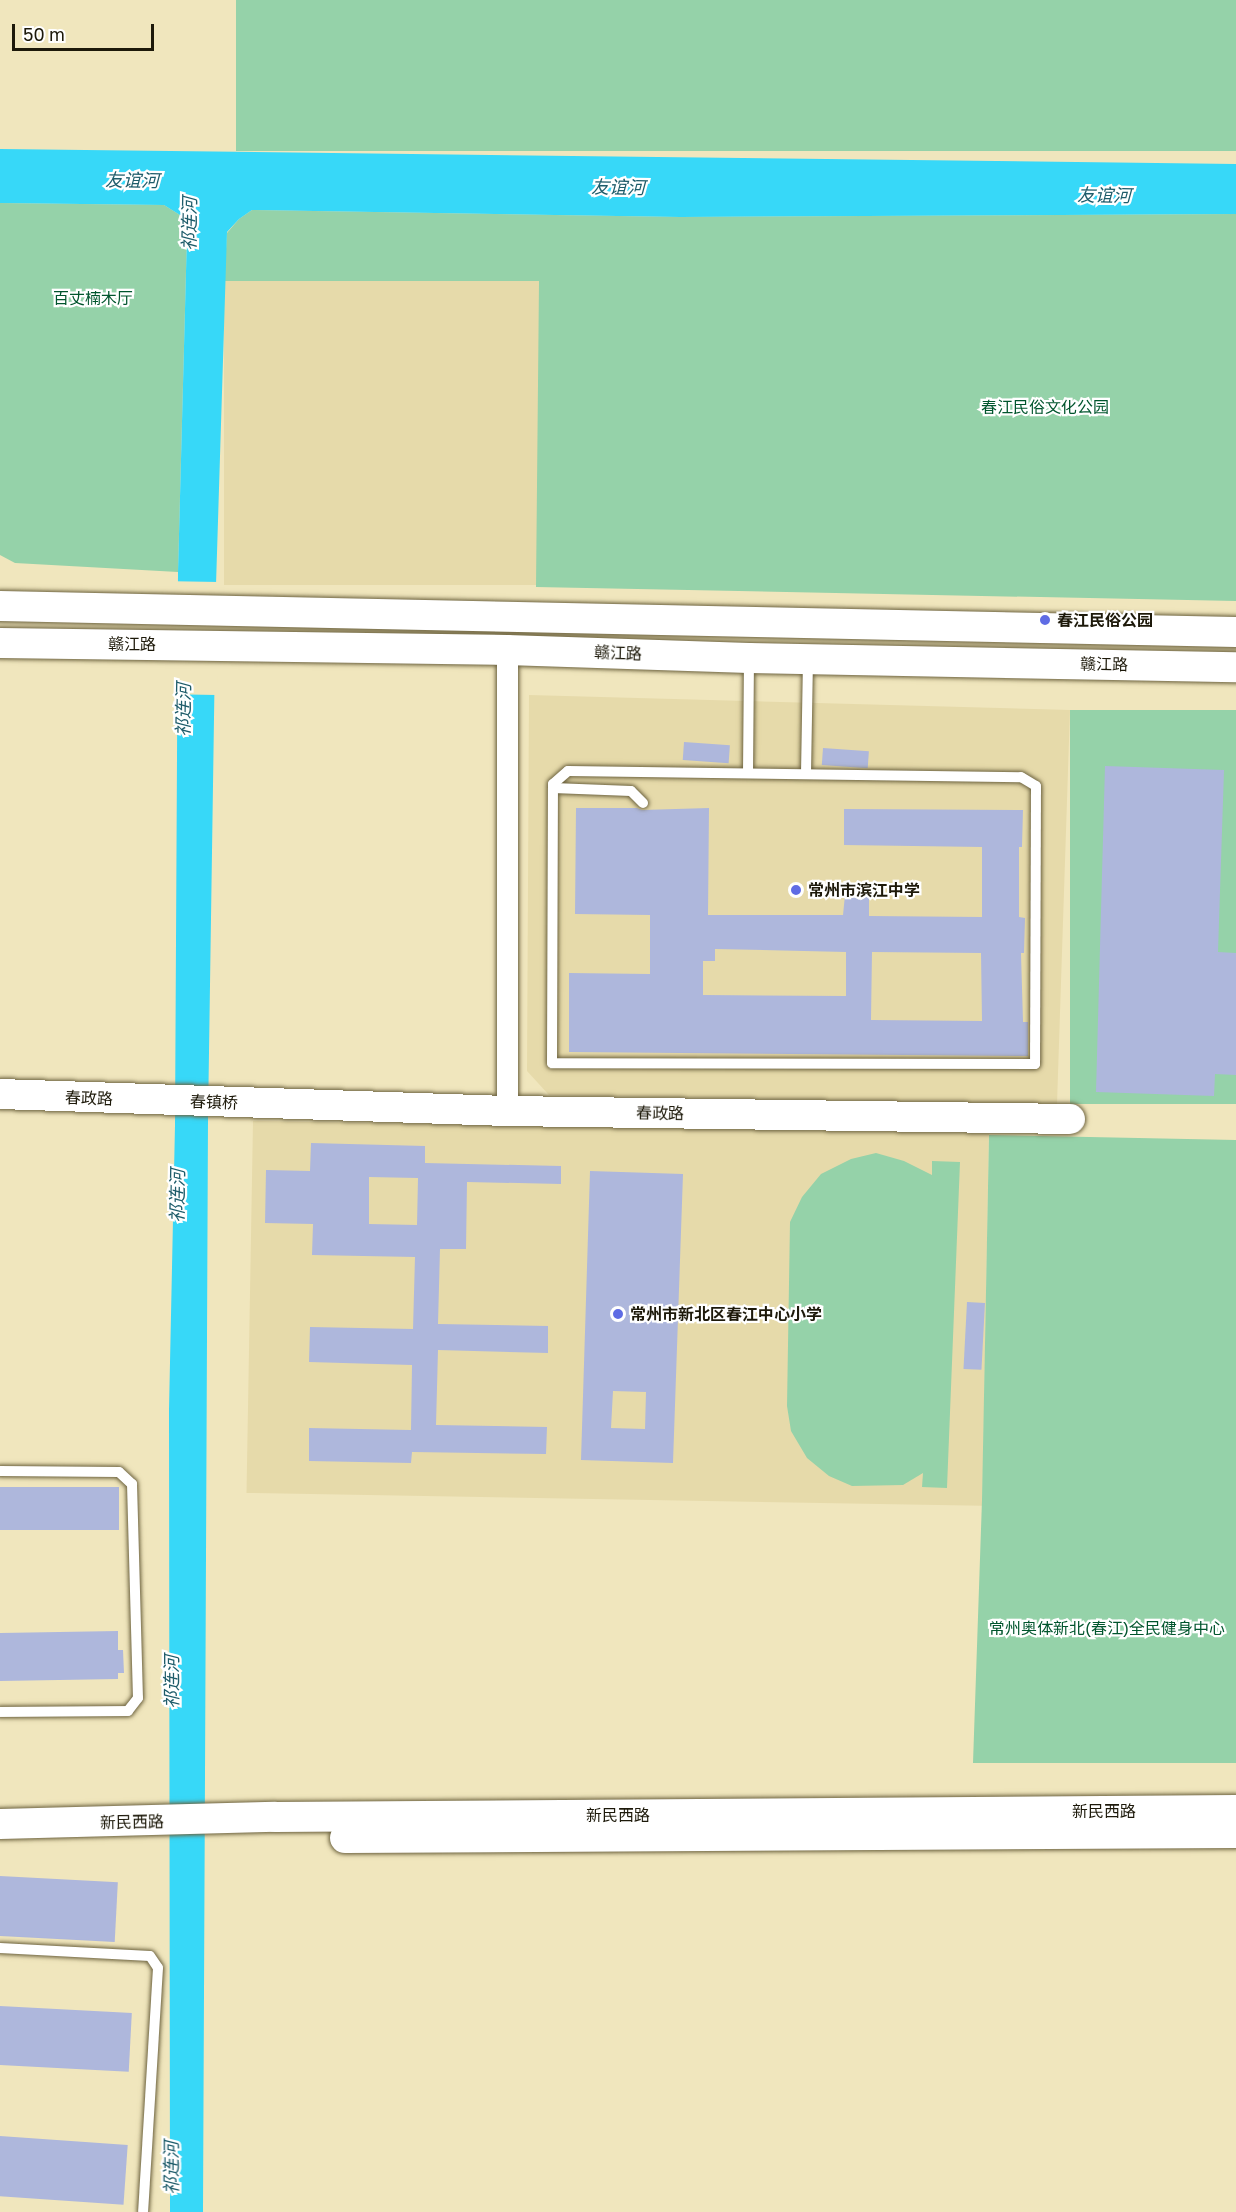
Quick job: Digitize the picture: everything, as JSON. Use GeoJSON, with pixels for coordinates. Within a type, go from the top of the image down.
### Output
{"type":"FeatureCollection","features":[{"type":"Feature","properties":{"kind":"street","name":"赣江路"},"geometry":{"type":"LineString","coordinates":[[0,606],[1236,632]]}},
{"type":"Feature","properties":{"kind":"street","name":"赣江路"},"geometry":{"type":"LineString","coordinates":[[0,643],[507,650],[749,658],[1236,667]]}},
{"type":"Feature","properties":{"kind":"street"},"geometry":{"type":"LineString","coordinates":[[507,650],[507,1111]]}},
{"type":"Feature","properties":{"kind":"street","name":"春政路"},"geometry":{"type":"LineString","coordinates":[[0,1094],[178,1101]]}},
{"type":"Feature","properties":{"kind":"street","name":"春镇桥"},"geometry":{"type":"LineString","coordinates":[[178,1101],[250,1103]]}},
{"type":"Feature","properties":{"kind":"street","name":"春政路"},"geometry":{"type":"LineString","coordinates":[[250,1103],[507,1111],[1070,1119]]}},
{"type":"Feature","properties":{"kind":"street","name":"新民西路"},"geometry":{"type":"LineString","coordinates":[[0,1842],[151,1831],[226,1829],[1236,1810]]}},
{"type":"Feature","properties":{"kind":"street","name":"新民西路"},"geometry":{"type":"LineString","coordinates":[[0,1824],[151,1831]]}},
{"type":"Feature","properties":{"kind":"street","name":"新民西路"},"geometry":{"type":"LineString","coordinates":[[226,1829],[1236,1833]]}},
{"type":"Feature","properties":{"kind":"lane"},"geometry":{"type":"LineString","coordinates":[[748,773],[749,658]]}},
{"type":"Feature","properties":{"kind":"lane"},"geometry":{"type":"LineString","coordinates":[[806,774],[808,659]]}},
{"type":"Feature","properties":{"kind":"lane"},"geometry":{"type":"LineString","coordinates":[[568,771],[806,774],[1021,777],[1036,786],[1035,1064],[552,1063],[553,784],[568,771]]}},
{"type":"Feature","properties":{"kind":"lane"},"geometry":{"type":"LineString","coordinates":[[553,788],[632,791],[643,803]]}},
{"type":"Feature","properties":{"kind":"lane"},"geometry":{"type":"LineString","coordinates":[[0,1471],[119,1472],[132,1484],[138,1698],[128,1711],[0,1712]]}},
{"type":"Feature","properties":{"kind":"lane"},"geometry":{"type":"LineString","coordinates":[[0,1948],[150,1956],[158,1968],[143,2212]]}},
{"type":"Feature","properties":{"kind":"shaded area"},"geometry":{"type":"Polygon","coordinates":[[[224,281],[539,281],[539,585],[224,585],[224,281]]]}},
{"type":"Feature","properties":{"kind":"shaded area","name":"常州市滨江中学"},"geometry":{"type":"Polygon","coordinates":[[[529,695],[1070,710],[1057,1104],[549,1095],[527,1071],[529,695]]]}},
{"type":"Feature","properties":{"kind":"shaded area","name":"常州市新北区春江中心小学"},"geometry":{"type":"Polygon","coordinates":[[[253,1121],[989,1134],[982,1506],[247,1493],[253,1121]]]}},
{"type":"Feature","properties":{"kind":"green space"},"geometry":{"type":"Polygon","coordinates":[[[236,0],[1236,0],[1236,151],[236,151],[236,0]]]}},
{"type":"Feature","properties":{"kind":"green space","name":"百丈楠木厅"},"geometry":{"type":"Polygon","coordinates":[[[0,203],[164,205],[180,215],[187,234],[178,572],[15,563],[0,555],[0,203]]]}},
{"type":"Feature","properties":{"kind":"green space","name":"春江民俗文化公园"},"geometry":{"type":"Polygon","coordinates":[[[252,210],[680,217],[1236,214],[1236,601],[536,587],[539,281],[224,281],[227,233],[239,219],[252,210]]]}},
{"type":"Feature","properties":{"kind":"green space"},"geometry":{"type":"Polygon","coordinates":[[[1070,710],[1236,710],[1236,1104],[1070,1104],[1070,710]]]}},
{"type":"Feature","properties":{"kind":"green space","name":"常州奥体新北(春江)全民健身中心"},"geometry":{"type":"Polygon","coordinates":[[[989,1135],[1236,1140],[1236,1763],[973,1763],[982,1500],[989,1135]]]}},
{"type":"Feature","properties":{"kind":"green space"},"geometry":{"type":"Polygon","coordinates":[[[876,1153],[904,1161],[932,1175],[932,1161],[960,1162],[947,1488],[922,1487],[923,1473],[903,1485],[852,1486],[829,1476],[807,1458],[791,1431],[787,1406],[790,1222],[802,1197],[821,1174],[851,1159],[876,1153]]]}},
{"type":"Feature","properties":{"kind":"water"},"geometry":{"type":"Polygon","coordinates":[[[0,149],[1236,164],[1236,214],[680,217],[252,210],[239,219],[227,232],[216,585],[208,1119],[203,2212],[170,2212],[169,1410],[175,1125],[178,572],[187,234],[180,215],[164,205],[0,203],[0,149]]]}},
{"type":"Feature","properties":{"kind":"pier"},"geometry":{"type":"Polygon","coordinates":[[[175,581],[219,582],[217,695],[173,694],[175,581]]]}},
{"type":"Feature","properties":{"kind":"building"},"geometry":{"type":"Polygon","coordinates":[[[684,742],[730,745],[729,763],[683,760],[684,742]]]}},
{"type":"Feature","properties":{"kind":"building"},"geometry":{"type":"Polygon","coordinates":[[[823,748],[869,751],[868,768],[822,765],[823,748]]]}},
{"type":"Feature","properties":{"kind":"building"},"geometry":{"type":"Polygon","coordinates":[[[1105,766],[1224,770],[1218,952],[1236,953],[1236,1075],[1215,1074],[1214,1096],[1096,1092],[1105,766]]]}},
{"type":"Feature","properties":{"kind":"building"},"geometry":{"type":"Polygon","coordinates":[[[576,808],[637,808],[642,810],[709,808],[708,915],[843,915],[846,885],[869,885],[869,916],[982,917],[982,847],[844,845],[844,809],[1023,810],[1022,847],[1019,847],[1019,917],[1025,918],[1024,953],[1021,953],[1023,1022],[1028,1022],[1028,1056],[569,1052],[569,973],[650,974],[650,915],[575,914],[576,808]],[[715,949],[715,961],[703,961],[703,995],[846,996],[846,952],[715,949]],[[872,952],[871,1020],[982,1021],[981,953],[872,952]]]}},
{"type":"Feature","properties":{"kind":"building"},"geometry":{"type":"Polygon","coordinates":[[[311,1143],[425,1146],[425,1163],[561,1166],[561,1184],[467,1182],[466,1249],[440,1249],[438,1324],[548,1326],[548,1353],[438,1350],[436,1425],[547,1427],[546,1454],[412,1452],[411,1463],[309,1461],[309,1428],[411,1430],[412,1365],[309,1362],[310,1327],[413,1329],[415,1257],[312,1255],[313,1224],[265,1223],[266,1170],[310,1171],[311,1143]],[[369,1177],[369,1224],[417,1225],[418,1178],[369,1177]]]}},
{"type":"Feature","properties":{"kind":"building"},"geometry":{"type":"Polygon","coordinates":[[[590,1171],[683,1174],[673,1463],[581,1460],[590,1171]],[[613,1391],[611,1428],[645,1429],[646,1392],[613,1391]]]}},
{"type":"Feature","properties":{"kind":"building"},"geometry":{"type":"Polygon","coordinates":[[[967,1302],[985,1303],[981,1370],[963,1369],[967,1302]]]}},
{"type":"Feature","properties":{"kind":"building"},"geometry":{"type":"Polygon","coordinates":[[[0,1487],[119,1487],[119,1530],[0,1530],[0,1487]]]}},
{"type":"Feature","properties":{"kind":"building"},"geometry":{"type":"Polygon","coordinates":[[[118,1631],[118,1650],[123,1650],[124,1673],[118,1673],[118,1679],[0,1681],[0,1633],[118,1631]]]}},
{"type":"Feature","properties":{"kind":"building"},"geometry":{"type":"Polygon","coordinates":[[[0,1876],[118,1882],[115,1942],[0,1936],[0,1876]]]}},
{"type":"Feature","properties":{"kind":"building"},"geometry":{"type":"Polygon","coordinates":[[[0,2006],[132,2013],[129,2072],[0,2065],[0,2006]]]}},
{"type":"Feature","properties":{"kind":"building"},"geometry":{"type":"Polygon","coordinates":[[[0,2136],[128,2145],[124,2205],[0,2196],[0,2136]]]}},
{"type":"Feature","properties":{"kind":"place","name":"春江民俗公园"},"geometry":{"type":"Point","coordinates":[1045,620]}},
{"type":"Feature","properties":{"kind":"place","name":"常州市滨江中学"},"geometry":{"type":"Point","coordinates":[796,890]}},
{"type":"Feature","properties":{"kind":"place","name":"常州市新北区春江中心小学"},"geometry":{"type":"Point","coordinates":[618,1314]}},
{"type":"Feature","properties":{"kind":"water label","name":"友谊河"},"geometry":{"type":"Point","coordinates":[132,180]}},
{"type":"Feature","properties":{"kind":"water label","name":"友谊河"},"geometry":{"type":"Point","coordinates":[618,187]}},
{"type":"Feature","properties":{"kind":"water label","name":"友谊河"},"geometry":{"type":"Point","coordinates":[1104,195]}},
{"type":"Feature","properties":{"kind":"water label","name":"祁连河"},"geometry":{"type":"Point","coordinates":[189,224]}},
{"type":"Feature","properties":{"kind":"water label","name":"祁连河"},"geometry":{"type":"Point","coordinates":[183,710]}},
{"type":"Feature","properties":{"kind":"water label","name":"祁连河"},"geometry":{"type":"Point","coordinates":[177,1196]}},
{"type":"Feature","properties":{"kind":"water label","name":"祁连河"},"geometry":{"type":"Point","coordinates":[171,1682]}},
{"type":"Feature","properties":{"kind":"water label","name":"祁连河"},"geometry":{"type":"Point","coordinates":[171,2168]}}]}
